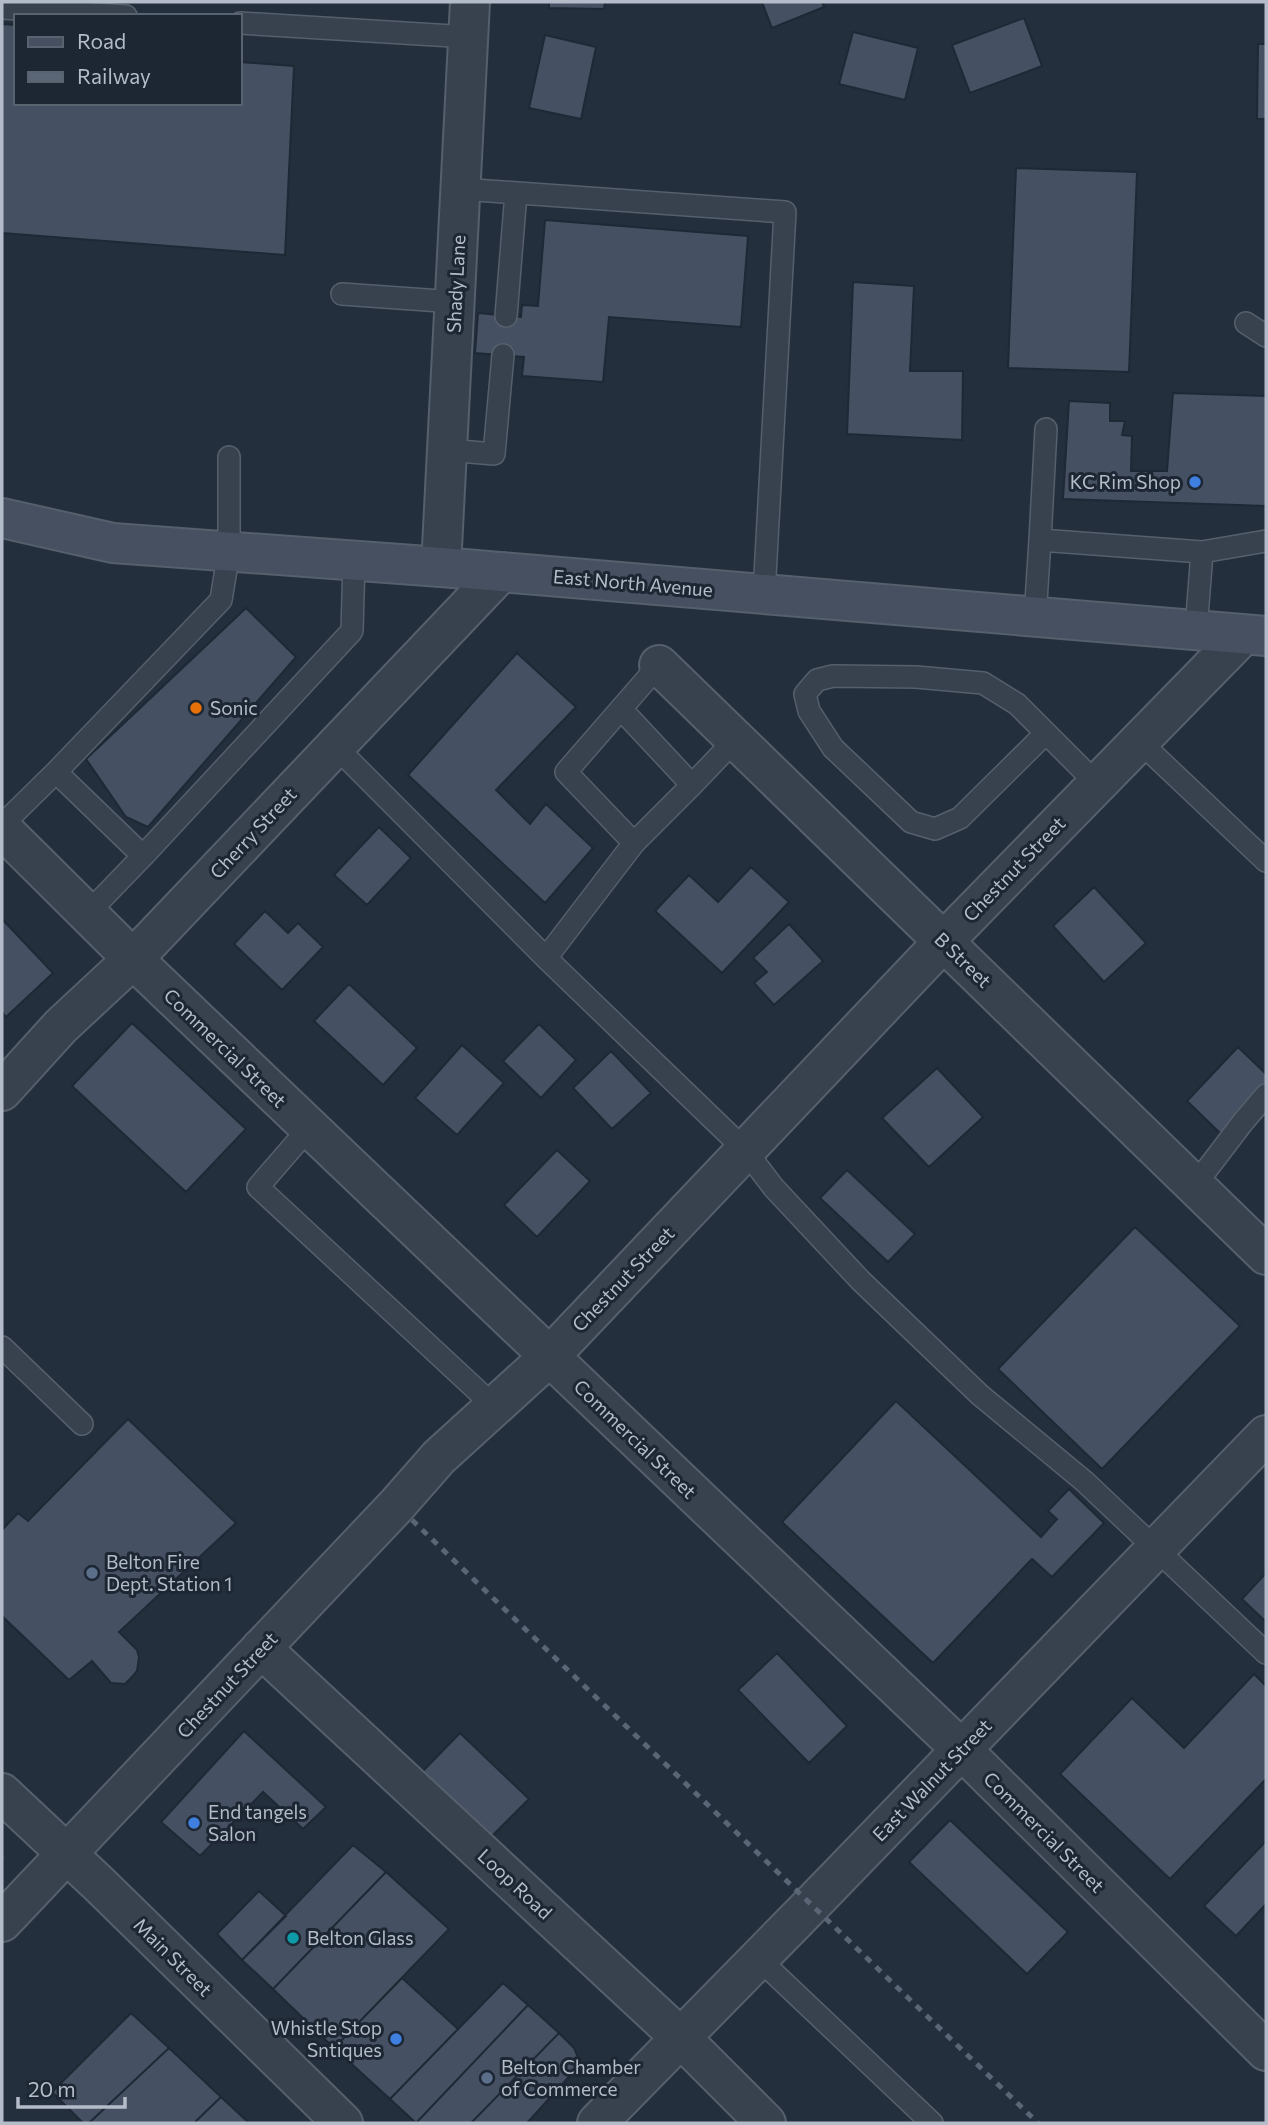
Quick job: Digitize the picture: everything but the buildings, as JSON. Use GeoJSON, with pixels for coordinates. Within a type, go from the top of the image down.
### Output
{"type":"FeatureCollection","features":[{"type":"Feature","properties":{"kind":"main road","name":"East North Avenue"},"geometry":{"type":"LineString","coordinates":[[2,518],[113,543],[441,566],[1254,636]]}},
{"type":"Feature","properties":{"kind":"street","name":"Shady Lane"},"geometry":{"type":"LineString","coordinates":[[441,566],[469,19]]}},
{"type":"Feature","properties":{"kind":"street","name":"Cherry Street"},"geometry":{"type":"LineString","coordinates":[[2,1091],[61,1026],[133,960],[501,572]]}},
{"type":"Feature","properties":{"kind":"street","name":"Chestnut Street"},"geometry":{"type":"LineString","coordinates":[[2,1922],[439,1457],[549,1357],[944,941],[1139,741],[1254,636]]}},
{"type":"Feature","properties":{"kind":"street","name":"B Street"},"geometry":{"type":"LineString","coordinates":[[659,665],[1266,1255]]}},
{"type":"Feature","properties":{"kind":"street","name":"Commercial Street"},"geometry":{"type":"LineString","coordinates":[[2,827],[133,960],[961,1749],[1266,2051]]}},
{"type":"Feature","properties":{"kind":"street","name":"East Walnut Street"},"geometry":{"type":"LineString","coordinates":[[597,2123],[1266,1435]]}},
{"type":"Feature","properties":{"kind":"street","name":"Loop Road"},"geometry":{"type":"LineString","coordinates":[[261,1648],[681,2038],[766,2123]]}},
{"type":"Feature","properties":{"kind":"street","name":"Main Street"},"geometry":{"type":"LineString","coordinates":[[2,1793],[343,2123]]}},
{"type":"Feature","properties":{"kind":"lane"},"geometry":{"type":"LineString","coordinates":[[2,8],[95,14]]}},
{"type":"Feature","properties":{"kind":"lane"},"geometry":{"type":"LineString","coordinates":[[242,23],[469,19]]}},
{"type":"Feature","properties":{"kind":"lane"},"geometry":{"type":"LineString","coordinates":[[461,189],[785,212],[764,594]]}},
{"type":"Feature","properties":{"kind":"lane"},"geometry":{"type":"LineString","coordinates":[[506,316],[516,193]]}},
{"type":"Feature","properties":{"kind":"lane"},"geometry":{"type":"LineString","coordinates":[[342,294],[455,302]]}},
{"type":"Feature","properties":{"kind":"lane"},"geometry":{"type":"LineString","coordinates":[[1246,323],[1266,335]]}},
{"type":"Feature","properties":{"kind":"lane"},"geometry":{"type":"LineString","coordinates":[[447,450],[494,454],[503,355]]}},
{"type":"Feature","properties":{"kind":"lane"},"geometry":{"type":"LineString","coordinates":[[1035,617],[1046,429]]}},
{"type":"Feature","properties":{"kind":"lane"},"geometry":{"type":"LineString","coordinates":[[2,827],[221,600],[229,551],[229,457]]}},
{"type":"Feature","properties":{"kind":"lane"},"geometry":{"type":"LineString","coordinates":[[1040,540],[1202,552],[1266,541]]}},
{"type":"Feature","properties":{"kind":"lane"},"geometry":{"type":"LineString","coordinates":[[1196,630],[1202,552]]}},
{"type":"Feature","properties":{"kind":"lane"},"geometry":{"type":"LineString","coordinates":[[87,914],[352,631],[354,560]]}},
{"type":"Feature","properties":{"kind":"lane"},"geometry":{"type":"LineString","coordinates":[[634,843],[566,772],[659,665]]}},
{"type":"Feature","properties":{"kind":"lane"},"geometry":{"type":"LineString","coordinates":[[1046,733],[960,818],[935,830],[911,822],[833,748],[809,711],[806,694],[817,680],[833,676],[916,677],[983,683],[1017,704],[1046,733],[1097,784]]}},
{"type":"Feature","properties":{"kind":"lane"},"geometry":{"type":"LineString","coordinates":[[621,709],[692,785]]}},
{"type":"Feature","properties":{"kind":"lane"},"geometry":{"type":"LineString","coordinates":[[546,958],[634,843],[736,739]]}},
{"type":"Feature","properties":{"kind":"lane"},"geometry":{"type":"LineString","coordinates":[[1139,741],[1266,862]]}},
{"type":"Feature","properties":{"kind":"lane"},"geometry":{"type":"LineString","coordinates":[[335,746],[546,958],[745,1150],[774,1188],[860,1281],[980,1395],[1084,1480],[1266,1653]]}},
{"type":"Feature","properties":{"kind":"lane"},"geometry":{"type":"LineString","coordinates":[[56,772],[143,856]]}},
{"type":"Feature","properties":{"kind":"lane"},"geometry":{"type":"LineString","coordinates":[[1195,1185],[1242,1122],[1266,1095]]}},
{"type":"Feature","properties":{"kind":"lane"},"geometry":{"type":"LineString","coordinates":[[309,1128],[258,1187],[495,1407]]}},
{"type":"Feature","properties":{"kind":"lane"},"geometry":{"type":"LineString","coordinates":[[2,1347],[82,1424]]}},
{"type":"Feature","properties":{"kind":"lane"},"geometry":{"type":"LineString","coordinates":[[759,1959],[932,2123]]}},
{"type":"Feature","properties":{"kind":"railway"},"geometry":{"type":"LineString","coordinates":[[412,1520],[1038,2123]]}},
{"type":"Feature","properties":{"kind":"place","name":"KC Rim Shop"},"geometry":{"type":"Point","coordinates":[1195,482]}},
{"type":"Feature","properties":{"kind":"place","name":"Sonic"},"geometry":{"type":"Point","coordinates":[196,708]}},
{"type":"Feature","properties":{"kind":"place","name":"Belton Fire Dept. Station 1"},"geometry":{"type":"Point","coordinates":[92,1573]}},
{"type":"Feature","properties":{"kind":"place","name":"End tangels Salon"},"geometry":{"type":"Point","coordinates":[194,1823]}},
{"type":"Feature","properties":{"kind":"place","name":"Belton Glass"},"geometry":{"type":"Point","coordinates":[293,1938]}},
{"type":"Feature","properties":{"kind":"place","name":"Whistle Stop Sntiques"},"geometry":{"type":"Point","coordinates":[396,2039]}},
{"type":"Feature","properties":{"kind":"place","name":"Belton Chamber of Commerce"},"geometry":{"type":"Point","coordinates":[487,2078]}}]}
